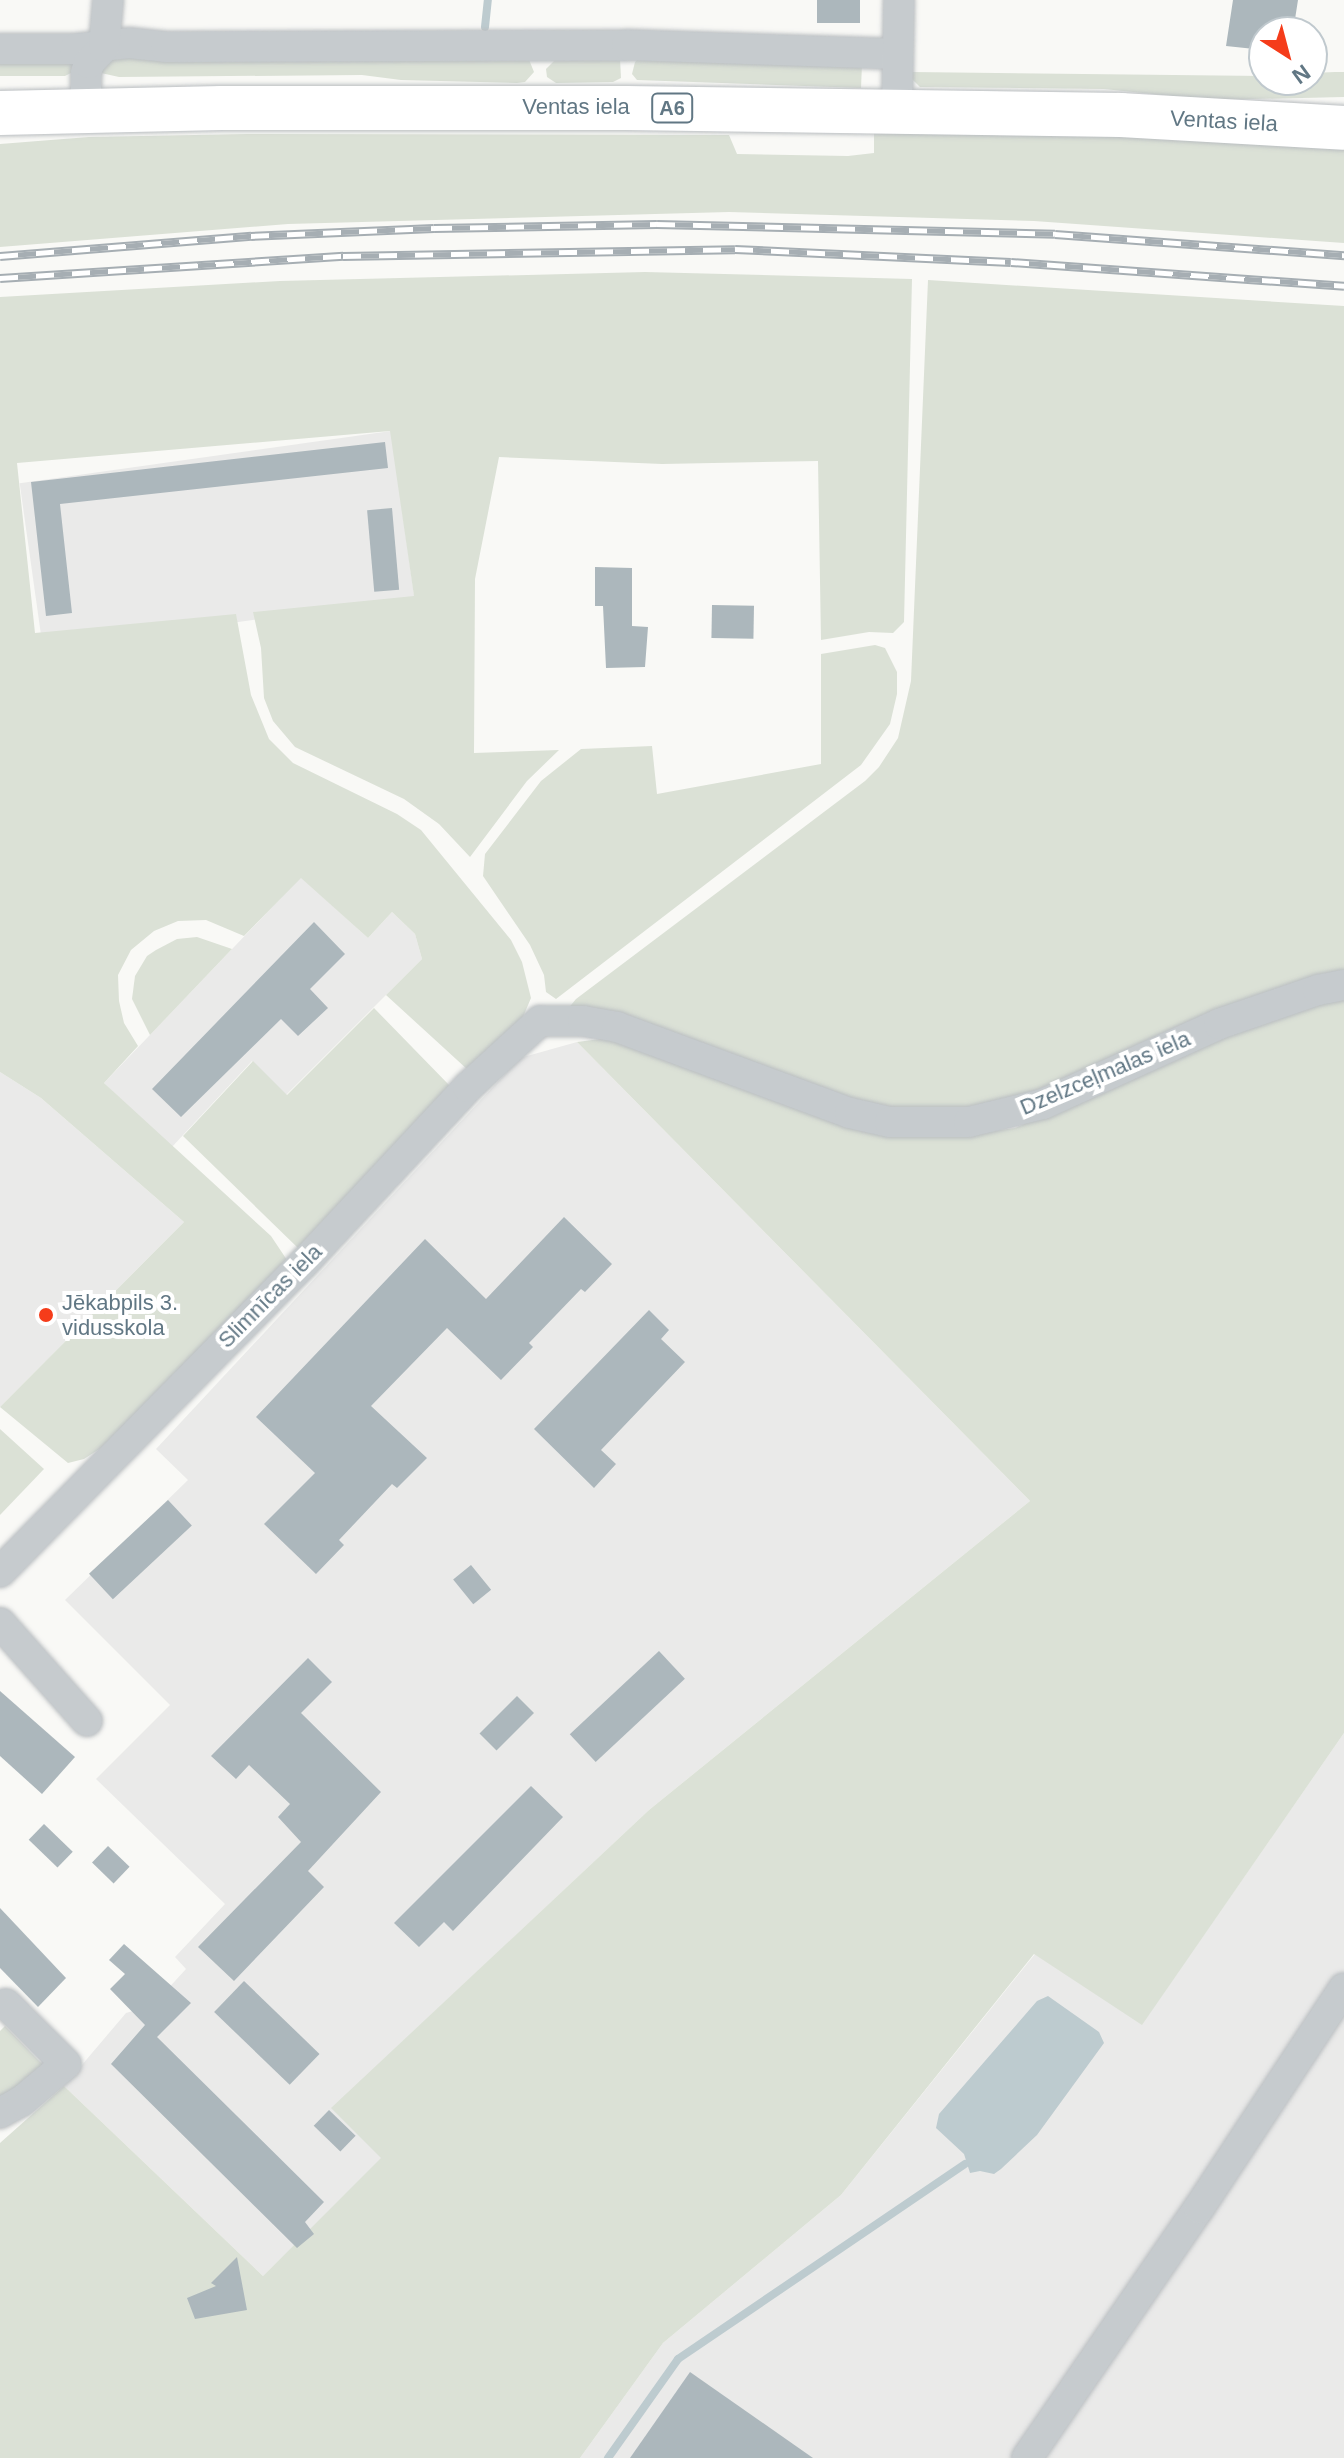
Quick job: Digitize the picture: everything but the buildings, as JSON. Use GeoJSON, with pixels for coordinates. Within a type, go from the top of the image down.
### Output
{"type":"FeatureCollection","features":[{"type":"Feature","properties":{"kind":"highway","name":"Ventas iela"},"geometry":{"type":"LineString","coordinates":[[0,113],[86,109],[568,107],[1121,115],[1344,128]]}},
{"type":"Feature","properties":{"kind":"street"},"geometry":{"type":"LineString","coordinates":[[86,109],[86,73],[89,63],[104,47],[108,0]]}},
{"type":"Feature","properties":{"kind":"street"},"geometry":{"type":"LineString","coordinates":[[897,111],[899,0]]}},
{"type":"Feature","properties":{"kind":"street"},"geometry":{"type":"LineString","coordinates":[[0,49],[104,47],[129,43],[166,47],[627,45],[898,54]]}},
{"type":"Feature","properties":{"kind":"street","name":"Dzelzceļmalas iela"},"geometry":{"type":"LineString","coordinates":[[540,1021],[583,1021],[617,1027],[850,1113],[890,1122],[944,1123],[1004,1116],[1043,1104],[1219,1024],[1318,990],[1344,985]]}},
{"type":"Feature","properties":{"kind":"street","name":"Slimnīcas iela"},"geometry":{"type":"LineString","coordinates":[[0,1572],[303,1264],[468,1087],[540,1021]]}},
{"type":"Feature","properties":{"kind":"street"},"geometry":{"type":"LineString","coordinates":[[0,1623],[87,1721]]}},
{"type":"Feature","properties":{"kind":"street"},"geometry":{"type":"LineString","coordinates":[[1027,2458],[1199,2208],[1344,1988]]}},
{"type":"Feature","properties":{"kind":"street"},"geometry":{"type":"LineString","coordinates":[[0,2113],[22,2101],[66,2064],[2,2005]]}},
{"type":"Feature","properties":{"kind":"shaded area"},"geometry":{"type":"Polygon","coordinates":[[[104,57],[528,57],[534,72],[525,82],[517,83],[401,80],[362,75],[119,77],[101,73],[104,57]]]}},
{"type":"Feature","properties":{"kind":"shaded area"},"geometry":{"type":"Polygon","coordinates":[[[641,57],[862,64],[861,88],[637,80],[632,74],[635,62],[641,57]]]}},
{"type":"Feature","properties":{"kind":"shaded area"},"geometry":{"type":"Polygon","coordinates":[[[557,58],[620,58],[621,78],[613,82],[556,83],[547,77],[546,69],[557,58]]]}},
{"type":"Feature","properties":{"kind":"shaded area"},"geometry":{"type":"Polygon","coordinates":[[[73,59],[73,72],[65,76],[0,76],[0,60],[73,59]]]}},
{"type":"Feature","properties":{"kind":"shaded area"},"geometry":{"type":"Polygon","coordinates":[[[912,72],[1248,76],[1248,96],[1328,96],[1328,72],[1344,72],[1344,97],[1210,100],[1104,89],[920,87],[910,77],[912,72]]]}},
{"type":"Feature","properties":{"kind":"shaded area"},"geometry":{"type":"Polygon","coordinates":[[[874,130],[1344,143],[1344,243],[1034,221],[729,212],[288,224],[0,247],[0,144],[89,137],[248,134],[729,135],[737,154],[848,156],[874,153],[874,130]]]}},
{"type":"Feature","properties":{"kind":"shaded area"},"geometry":{"type":"Polygon","coordinates":[[[645,272],[912,279],[904,622],[893,633],[869,632],[821,640],[818,461],[662,464],[499,457],[475,579],[474,753],[559,750],[527,781],[470,857],[439,824],[404,799],[295,747],[273,721],[264,698],[261,648],[253,612],[414,596],[390,431],[17,463],[35,633],[236,614],[251,695],[269,739],[293,763],[397,814],[421,830],[511,940],[522,962],[531,998],[520,1024],[468,1070],[386,995],[422,959],[415,934],[392,912],[368,938],[301,878],[244,936],[206,920],[178,921],[154,931],[131,950],[118,975],[119,1001],[124,1023],[138,1046],[104,1083],[271,1236],[287,1260],[104,1446],[84,1459],[68,1463],[0,1407],[184,1222],[41,1098],[0,1072],[0,297],[280,281],[645,272]]]}},
{"type":"Feature","properties":{"kind":"shaded area"},"geometry":{"type":"Polygon","coordinates":[[[928,280],[1344,306],[1344,975],[1048,1092],[913,1118],[567,1010],[576,999],[865,781],[879,767],[898,738],[911,681],[928,280]]]}},
{"type":"Feature","properties":{"kind":"shaded area"},"geometry":{"type":"Polygon","coordinates":[[[391,431],[414,597],[43,650],[20,483],[391,431]]]}},
{"type":"Feature","properties":{"kind":"shaded area"},"geometry":{"type":"Polygon","coordinates":[[[875,645],[885,648],[897,672],[897,694],[890,724],[861,765],[556,999],[546,992],[544,975],[530,945],[483,876],[485,854],[541,781],[581,749],[652,746],[657,794],[821,764],[821,654],[875,645]]]}},
{"type":"Feature","properties":{"kind":"shaded area"},"geometry":{"type":"Polygon","coordinates":[[[301,877],[368,938],[392,912],[415,934],[422,959],[286,1095],[252,1061],[171,1148],[104,1083],[301,877]]]}},
{"type":"Feature","properties":{"kind":"shaded area"},"geometry":{"type":"Polygon","coordinates":[[[197,937],[232,949],[150,1035],[132,999],[135,976],[147,956],[156,950],[177,939],[197,937]]]}},
{"type":"Feature","properties":{"kind":"shaded area"},"geometry":{"type":"Polygon","coordinates":[[[1344,995],[1344,1733],[1142,2025],[1034,1954],[841,2195],[663,2343],[580,2458],[0,2458],[0,2143],[64,2086],[263,2276],[381,2158],[331,2108],[649,1810],[1030,1501],[577,1042],[616,1037],[881,1131],[952,1137],[1015,1128],[1085,1098],[1180,1049],[1344,995]]]}},
{"type":"Feature","properties":{"kind":"shaded area"},"geometry":{"type":"Polygon","coordinates":[[[374,1008],[451,1087],[298,1248],[183,1136],[253,1061],[287,1095],[374,1008]]]}},
{"type":"Feature","properties":{"kind":"shaded area"},"geometry":{"type":"Polygon","coordinates":[[[577,1042],[1030,1501],[649,1810],[332,2108],[382,2158],[263,2276],[64,2086],[126,2013],[153,2005],[186,1969],[175,1957],[225,1904],[96,1779],[170,1705],[65,1600],[188,1480],[156,1449],[520,1058],[577,1042]]]}},
{"type":"Feature","properties":{"kind":"shaded area","name":"Jēkabpils 3. vidusskola"},"geometry":{"type":"Polygon","coordinates":[[[0,1072],[41,1098],[184,1222],[0,1407],[0,1072]]]}},
{"type":"Feature","properties":{"kind":"shaded area"},"geometry":{"type":"Polygon","coordinates":[[[0,1429],[44,1469],[0,1515],[0,1429]]]}},
{"type":"Feature","properties":{"kind":"shaded area"},"geometry":{"type":"Polygon","coordinates":[[[1344,1733],[1344,2458],[580,2458],[663,2343],[841,2195],[1035,1954],[1142,2024],[1344,1733]]]}},
{"type":"Feature","properties":{"kind":"shaded area"},"geometry":{"type":"Polygon","coordinates":[[[1048,1996],[1099,2032],[1104,2043],[1037,2135],[994,2174],[980,2171],[970,2173],[964,2154],[936,2128],[939,2114],[1037,2001],[1048,1996]]]}},
{"type":"Feature","properties":{"kind":"shaded area"},"geometry":{"type":"Polygon","coordinates":[[[5,2026],[45,2067],[0,2103],[0,2031],[5,2026]]]}},
{"type":"Feature","properties":{"kind":"waterway"},"geometry":{"type":"LineString","coordinates":[[485,27],[488,0]]}},
{"type":"Feature","properties":{"kind":"waterway"},"geometry":{"type":"LineString","coordinates":[[608,2458],[678,2359],[965,2164]]}},
{"type":"Feature","properties":{"kind":"railway"},"geometry":{"type":"LineString","coordinates":[[0,256],[251,236],[434,228],[657,224],[1055,234],[1344,255]]}},
{"type":"Feature","properties":{"kind":"railway"},"geometry":{"type":"LineString","coordinates":[[0,278],[343,256],[735,249],[1011,262],[1344,286]]}},
{"type":"Feature","properties":{"kind":"place","name":"Jēkabpils 3. vidusskola"},"geometry":{"type":"Point","coordinates":[46,1315]}}]}
